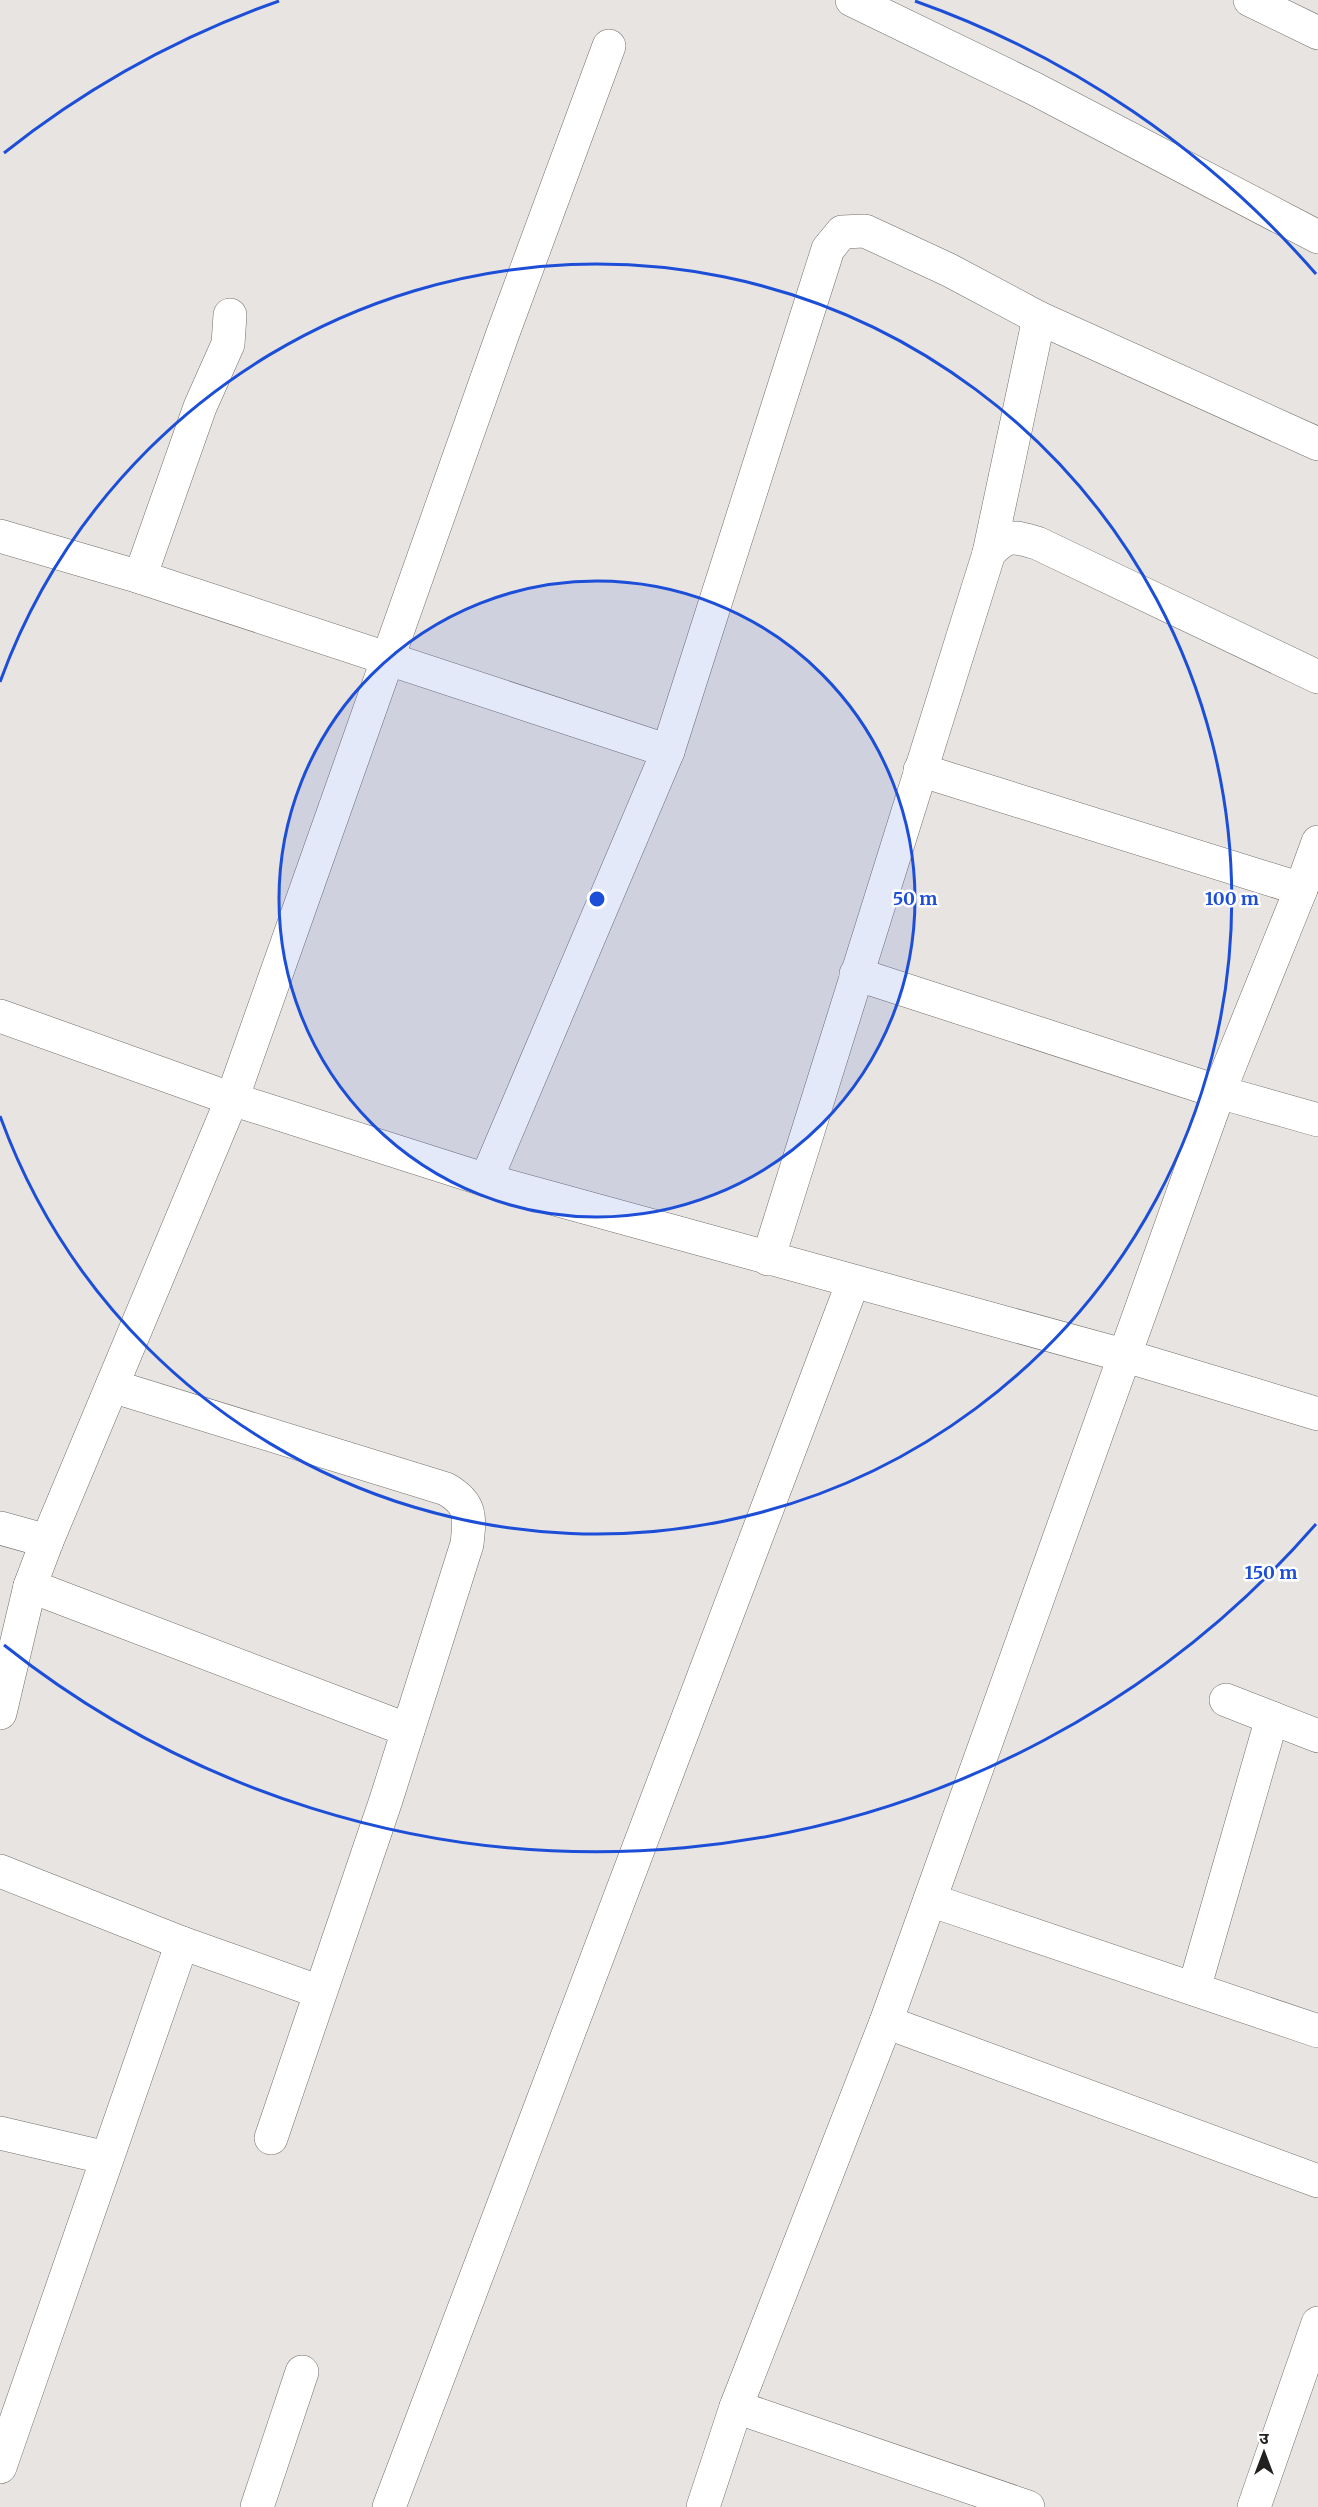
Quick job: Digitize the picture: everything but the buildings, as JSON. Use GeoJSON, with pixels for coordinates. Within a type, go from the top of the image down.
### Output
{"type":"FeatureCollection","features":[{"type":"Feature","properties":{"kind":"street"},"geometry":{"type":"LineString","coordinates":[[852,0],[1033,88],[1318,237]]}},
{"type":"Feature","properties":{"kind":"street"},"geometry":{"type":"LineString","coordinates":[[1250,0],[1318,33]]}},
{"type":"Feature","properties":{"kind":"street"},"geometry":{"type":"LineString","coordinates":[[0,1713],[30,1587],[47,1541],[232,1099],[503,333],[609,46]]}},
{"type":"Feature","properties":{"kind":"street"},"geometry":{"type":"LineString","coordinates":[[486,1180],[668,751],[828,249],[842,232],[865,231],[949,270],[1039,318],[1318,444]]}},
{"type":"Feature","properties":{"kind":"street"},"geometry":{"type":"LineString","coordinates":[[140,577],[200,407],[228,344],[230,315]]}},
{"type":"Feature","properties":{"kind":"street"},"geometry":{"type":"LineString","coordinates":[[768,1259],[989,553],[1039,318]]}},
{"type":"Feature","properties":{"kind":"street"},"geometry":{"type":"LineString","coordinates":[[0,536],[140,577],[668,751]]}},
{"type":"Feature","properties":{"kind":"street"},"geometry":{"type":"LineString","coordinates":[[989,553],[1002,540],[1015,537],[1037,543],[1318,676]]}},
{"type":"Feature","properties":{"kind":"street"},"geometry":{"type":"LineString","coordinates":[[920,770],[1301,889]]}},
{"type":"Feature","properties":{"kind":"street"},"geometry":{"type":"LineString","coordinates":[[703,2507],[736,2407],[886,2022],[1219,1092],[1317,848]]}},
{"type":"Feature","properties":{"kind":"street"},"geometry":{"type":"LineString","coordinates":[[856,974],[1219,1092],[1318,1120]]}},
{"type":"Feature","properties":{"kind":"street"},"geometry":{"type":"LineString","coordinates":[[0,1017],[232,1099],[486,1180],[1126,1356],[1318,1414]]}},
{"type":"Feature","properties":{"kind":"street"},"geometry":{"type":"LineString","coordinates":[[389,2507],[853,1282]]}},
{"type":"Feature","properties":{"kind":"street"},"geometry":{"type":"LineString","coordinates":[[112,1386],[446,1489],[458,1496],[468,1509],[467,1544],[408,1730],[270,2138]]}},
{"type":"Feature","properties":{"kind":"street"},"geometry":{"type":"LineString","coordinates":[[0,1528],[47,1541]]}},
{"type":"Feature","properties":{"kind":"street"},"geometry":{"type":"LineString","coordinates":[[30,1587],[408,1730]]}},
{"type":"Feature","properties":{"kind":"street"},"geometry":{"type":"LineString","coordinates":[[1226,1701],[1318,1736]]}},
{"type":"Feature","properties":{"kind":"street"},"geometry":{"type":"LineString","coordinates":[[1194,1989],[1272,1718]]}},
{"type":"Feature","properties":{"kind":"street"},"geometry":{"type":"LineString","coordinates":[[0,1871],[182,1943],[320,1992]]}},
{"type":"Feature","properties":{"kind":"street"},"geometry":{"type":"LineString","coordinates":[[930,1900],[1318,2031]]}},
{"type":"Feature","properties":{"kind":"street"},"geometry":{"type":"LineString","coordinates":[[0,2466],[182,1943]]}},
{"type":"Feature","properties":{"kind":"street"},"geometry":{"type":"LineString","coordinates":[[886,2022],[1318,2181]]}},
{"type":"Feature","properties":{"kind":"street"},"geometry":{"type":"LineString","coordinates":[[0,2133],[107,2158]]}},
{"type":"Feature","properties":{"kind":"street"},"geometry":{"type":"LineString","coordinates":[[1254,2507],[1312,2363],[1318,2324]]}},
{"type":"Feature","properties":{"kind":"street"},"geometry":{"type":"LineString","coordinates":[[256,2507],[302,2373]]}},
{"type":"Feature","properties":{"kind":"street"},"geometry":{"type":"LineString","coordinates":[[736,2407],[1028,2507]]}}]}
